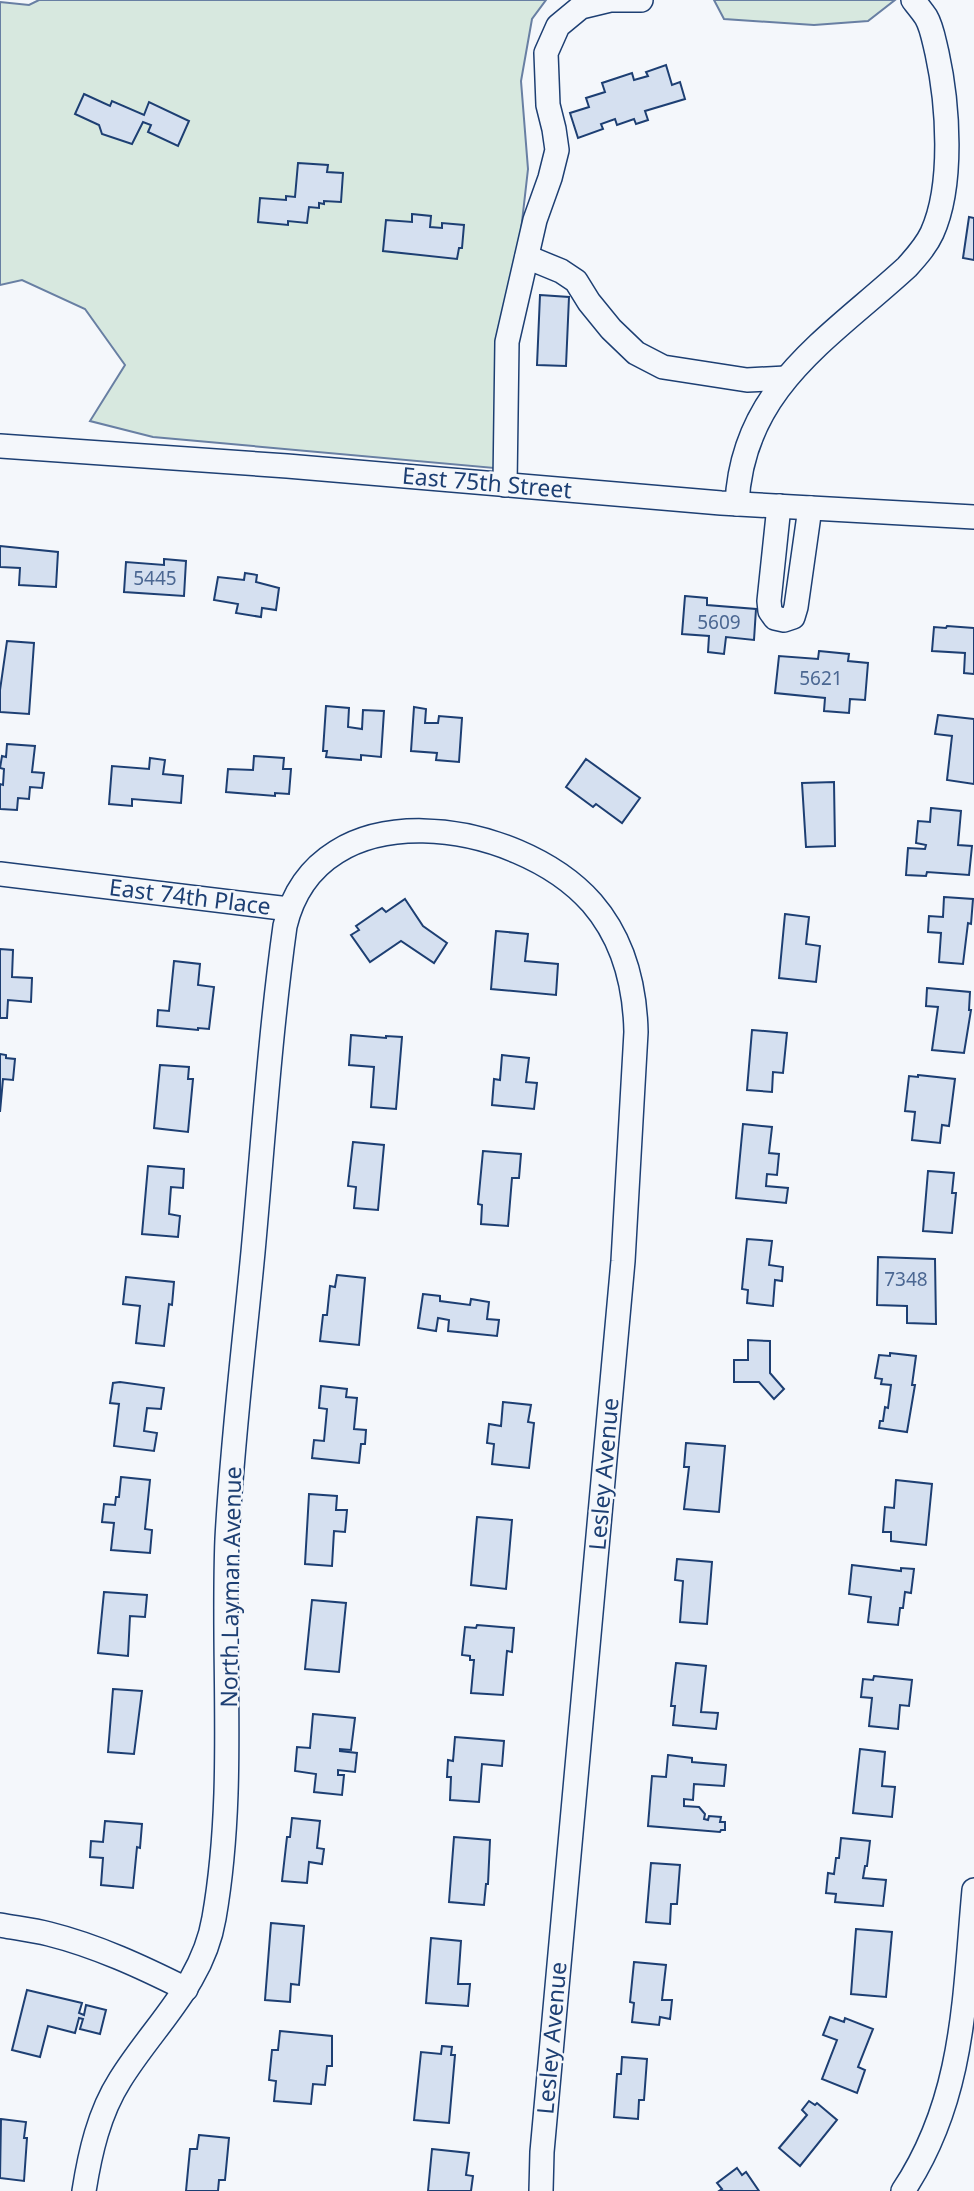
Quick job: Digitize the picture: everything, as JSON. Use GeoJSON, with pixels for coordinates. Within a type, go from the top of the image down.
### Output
{"type":"FeatureCollection","features":[{"type":"Feature","properties":{"kind":"street"},"geometry":{"type":"LineString","coordinates":[[505,485],[508,342],[535,220],[550,178],[556,150],[545,79],[546,53],[558,26],[581,7],[610,0],[641,0]]}},
{"type":"Feature","properties":{"kind":"street"},"geometry":{"type":"LineString","coordinates":[[737,504],[739,480],[751,434],[773,395],[803,359],[907,267],[933,232],[942,198],[947,159],[945,101],[927,18],[913,0]]}},
{"type":"Feature","properties":{"kind":"street"},"geometry":{"type":"LineString","coordinates":[[527,257],[561,271],[576,281],[611,329],[636,352],[663,368],[747,380],[786,377]]}},
{"type":"Feature","properties":{"kind":"street","name":"East 75th Street"},"geometry":{"type":"LineString","coordinates":[[0,446],[287,466],[737,504],[974,517]]}},
{"type":"Feature","properties":{"kind":"street"},"geometry":{"type":"LineString","coordinates":[[779,506],[769,601],[770,611],[775,618],[784,621],[793,617],[796,607],[810,508]]}},
{"type":"Feature","properties":{"kind":"street","name":"East 74th Place"},"geometry":{"type":"LineString","coordinates":[[0,874],[289,909],[303,883],[322,861],[365,837],[410,831],[474,837]]}},
{"type":"Feature","properties":{"kind":"street","name":"Lesley Avenue"},"geometry":{"type":"LineString","coordinates":[[474,837],[536,858],[573,884],[593,904],[609,926],[625,960],[635,1005],[636,1032],[623,1261],[542,2152],[541,2191]]}},
{"type":"Feature","properties":{"kind":"street","name":"North Layman Avenue"},"geometry":{"type":"LineString","coordinates":[[84,2191],[94,2144],[109,2100],[127,2069],[186,1989],[203,1956],[212,1930],[222,1854],[228,1734],[229,1517],[279,972],[289,909]]}},
{"type":"Feature","properties":{"kind":"street"},"geometry":{"type":"LineString","coordinates":[[902,2191],[937,2128],[956,2066],[974,1890]]}},
{"type":"Feature","properties":{"kind":"street"},"geometry":{"type":"LineString","coordinates":[[0,1925],[48,1934],[92,1947],[138,1965],[186,1989]]}},
{"type":"Feature","properties":{"kind":"shaded area"},"geometry":{"type":"Polygon","coordinates":[[[39,0],[546,0],[532,19],[521,81],[528,169],[494,468],[153,437],[90,421],[125,365],[85,309],[22,280],[0,285],[0,2],[29,5],[39,0]]]}},
{"type":"Feature","properties":{"kind":"shaded area"},"geometry":{"type":"Polygon","coordinates":[[[714,0],[895,0],[868,21],[814,25],[724,19],[714,0]]]}},
{"type":"Feature","properties":{"kind":"building"},"geometry":{"type":"Polygon","coordinates":[[[666,65],[672,85],[680,82],[685,99],[645,111],[648,120],[636,124],[634,119],[617,125],[615,119],[601,124],[603,129],[578,138],[570,113],[589,107],[586,98],[605,92],[602,83],[632,73],[634,80],[648,76],[646,72],[666,65]]]}},
{"type":"Feature","properties":{"kind":"building"},"geometry":{"type":"Polygon","coordinates":[[[84,94],[110,106],[112,101],[144,115],[149,102],[189,121],[178,146],[148,132],[151,125],[143,122],[132,144],[102,134],[99,125],[75,114],[84,94]]]}},
{"type":"Feature","properties":{"kind":"building"},"geometry":{"type":"Polygon","coordinates":[[[298,163],[328,165],[327,172],[343,173],[341,202],[324,201],[324,204],[319,203],[319,208],[309,207],[307,223],[288,221],[288,225],[258,222],[260,198],[286,200],[286,196],[295,197],[298,163]]]}},
{"type":"Feature","properties":{"kind":"building"},"geometry":{"type":"Polygon","coordinates":[[[412,214],[431,216],[430,227],[442,228],[442,223],[464,225],[462,248],[459,248],[457,259],[383,251],[386,220],[412,222],[412,214]]]}},
{"type":"Feature","properties":{"kind":"building"},"geometry":{"type":"Polygon","coordinates":[[[969,217],[974,218],[974,260],[963,258],[969,217]]]}},
{"type":"Feature","properties":{"kind":"building"},"geometry":{"type":"Polygon","coordinates":[[[540,295],[569,297],[566,366],[537,365],[540,295]]]}},
{"type":"Feature","properties":{"kind":"building"},"geometry":{"type":"Polygon","coordinates":[[[0,546],[58,552],[56,587],[19,585],[20,568],[0,567],[0,546]]]}},
{"type":"Feature","properties":{"kind":"building"},"geometry":{"type":"Polygon","coordinates":[[[164,559],[186,561],[184,596],[124,592],[126,562],[164,565],[164,559]]]}},
{"type":"Feature","properties":{"kind":"building"},"geometry":{"type":"Polygon","coordinates":[[[245,573],[257,575],[256,582],[279,588],[276,610],[262,608],[261,617],[236,613],[238,604],[214,600],[218,577],[244,580],[245,573]]]}},
{"type":"Feature","properties":{"kind":"building"},"geometry":{"type":"Polygon","coordinates":[[[685,596],[707,598],[707,605],[756,609],[754,640],[726,637],[724,654],[708,652],[709,636],[682,634],[685,596]]]}},
{"type":"Feature","properties":{"kind":"building"},"geometry":{"type":"Polygon","coordinates":[[[934,627],[974,628],[974,674],[964,673],[965,653],[932,651],[934,627]]]}},
{"type":"Feature","properties":{"kind":"building"},"geometry":{"type":"Polygon","coordinates":[[[7,641],[34,643],[29,714],[0,712],[0,690],[7,641]]]}},
{"type":"Feature","properties":{"kind":"building"},"geometry":{"type":"Polygon","coordinates":[[[819,651],[849,654],[848,661],[868,663],[865,700],[850,699],[849,713],[824,711],[825,698],[775,693],[779,656],[818,659],[819,651]]]}},
{"type":"Feature","properties":{"kind":"building"},"geometry":{"type":"Polygon","coordinates":[[[326,706],[349,708],[348,727],[362,729],[363,710],[384,711],[381,757],[361,755],[361,760],[326,757],[327,751],[323,751],[326,706]]]}},
{"type":"Feature","properties":{"kind":"building"},"geometry":{"type":"Polygon","coordinates":[[[414,707],[426,709],[425,723],[438,723],[439,716],[462,718],[459,762],[436,760],[437,753],[411,751],[414,707]]]}},
{"type":"Feature","properties":{"kind":"building"},"geometry":{"type":"Polygon","coordinates":[[[938,715],[974,719],[974,784],[947,780],[952,736],[935,734],[938,715]]]}},
{"type":"Feature","properties":{"kind":"building"},"geometry":{"type":"Polygon","coordinates":[[[7,744],[35,746],[32,772],[44,773],[42,788],[30,787],[29,799],[18,798],[17,810],[0,809],[0,784],[3,785],[4,769],[0,768],[2,756],[6,757],[7,744]]]}},
{"type":"Feature","properties":{"kind":"building"},"geometry":{"type":"Polygon","coordinates":[[[254,756],[284,758],[283,769],[291,769],[289,794],[275,793],[275,796],[226,792],[228,769],[253,770],[254,756]]]}},
{"type":"Feature","properties":{"kind":"building"},"geometry":{"type":"Polygon","coordinates":[[[150,758],[165,760],[163,774],[183,776],[181,803],[132,799],[132,806],[109,804],[112,766],[149,769],[150,758]]]}},
{"type":"Feature","properties":{"kind":"building"},"geometry":{"type":"Polygon","coordinates":[[[586,759],[640,798],[622,823],[596,804],[593,807],[566,787],[586,759]]]}},
{"type":"Feature","properties":{"kind":"building"},"geometry":{"type":"Polygon","coordinates":[[[834,782],[835,846],[806,847],[802,783],[834,782]]]}},
{"type":"Feature","properties":{"kind":"building"},"geometry":{"type":"Polygon","coordinates":[[[931,808],[961,811],[958,845],[972,846],[969,875],[927,872],[926,876],[906,875],[908,848],[925,849],[926,845],[916,843],[918,821],[930,822],[931,808]]]}},
{"type":"Feature","properties":{"kind":"building"},"geometry":{"type":"Polygon","coordinates":[[[944,897],[973,899],[963,964],[939,962],[941,933],[928,932],[929,916],[943,917],[944,897]]]}},
{"type":"Feature","properties":{"kind":"building"},"geometry":{"type":"Polygon","coordinates":[[[405,899],[423,926],[447,943],[434,963],[401,941],[370,962],[351,935],[359,930],[356,926],[382,908],[386,912],[405,899]]]}},
{"type":"Feature","properties":{"kind":"building"},"geometry":{"type":"Polygon","coordinates":[[[785,914],[809,917],[806,944],[820,946],[816,982],[779,978],[785,914]]]}},
{"type":"Feature","properties":{"kind":"building"},"geometry":{"type":"Polygon","coordinates":[[[496,931],[528,934],[525,961],[558,964],[556,995],[491,989],[496,931]]]}},
{"type":"Feature","properties":{"kind":"building"},"geometry":{"type":"Polygon","coordinates":[[[0,949],[13,950],[12,977],[32,978],[31,1002],[8,1000],[7,1018],[0,1018],[0,949]]]}},
{"type":"Feature","properties":{"kind":"building"},"geometry":{"type":"Polygon","coordinates":[[[174,961],[200,964],[198,985],[214,987],[209,1029],[157,1026],[158,1010],[169,1011],[174,961]]]}},
{"type":"Feature","properties":{"kind":"building"},"geometry":{"type":"Polygon","coordinates":[[[927,988],[970,992],[971,1010],[964,1053],[932,1050],[938,1007],[926,1006],[927,988]]]}},
{"type":"Feature","properties":{"kind":"building"},"geometry":{"type":"Polygon","coordinates":[[[752,1030],[787,1033],[783,1073],[773,1072],[772,1092],[747,1090],[752,1030]]]}},
{"type":"Feature","properties":{"kind":"building"},"geometry":{"type":"Polygon","coordinates":[[[351,1035],[402,1037],[396,1109],[371,1107],[374,1067],[349,1065],[351,1035]]]}},
{"type":"Feature","properties":{"kind":"building"},"geometry":{"type":"Polygon","coordinates":[[[0,1054],[15,1059],[13,1080],[3,1079],[0,1112],[0,1054]]]}},
{"type":"Feature","properties":{"kind":"building"},"geometry":{"type":"Polygon","coordinates":[[[502,1055],[529,1058],[526,1082],[537,1083],[534,1109],[492,1105],[494,1079],[500,1080],[502,1055]]]}},
{"type":"Feature","properties":{"kind":"building"},"geometry":{"type":"Polygon","coordinates":[[[160,1065],[189,1067],[188,1079],[193,1079],[188,1132],[154,1128],[160,1065]]]}},
{"type":"Feature","properties":{"kind":"building"},"geometry":{"type":"Polygon","coordinates":[[[909,1076],[955,1079],[949,1126],[942,1125],[940,1143],[912,1140],[915,1112],[905,1111],[909,1076]]]}},
{"type":"Feature","properties":{"kind":"building"},"geometry":{"type":"Polygon","coordinates":[[[743,1124],[772,1127],[769,1153],[779,1154],[777,1175],[767,1174],[766,1186],[788,1188],[786,1203],[736,1198],[743,1124]]]}},
{"type":"Feature","properties":{"kind":"building"},"geometry":{"type":"Polygon","coordinates":[[[353,1142],[384,1145],[378,1210],[354,1208],[356,1187],[348,1186],[353,1142]]]}},
{"type":"Feature","properties":{"kind":"building"},"geometry":{"type":"Polygon","coordinates":[[[483,1151],[521,1154],[519,1178],[512,1178],[508,1226],[481,1224],[482,1205],[478,1204],[483,1151]]]}},
{"type":"Feature","properties":{"kind":"building"},"geometry":{"type":"Polygon","coordinates":[[[148,1166],[184,1169],[183,1188],[171,1187],[169,1214],[180,1216],[178,1237],[142,1234],[148,1166]]]}},
{"type":"Feature","properties":{"kind":"building"},"geometry":{"type":"Polygon","coordinates":[[[928,1171],[954,1173],[952,1193],[956,1193],[952,1233],[923,1231],[928,1171]]]}},
{"type":"Feature","properties":{"kind":"building"},"geometry":{"type":"Polygon","coordinates":[[[747,1239],[772,1241],[769,1265],[783,1267],[782,1281],[775,1280],[773,1306],[747,1303],[748,1290],[742,1289],[747,1239]]]}},
{"type":"Feature","properties":{"kind":"building"},"geometry":{"type":"Polygon","coordinates":[[[878,1257],[935,1259],[936,1324],[907,1323],[907,1306],[877,1305],[878,1257]]]}},
{"type":"Feature","properties":{"kind":"building"},"geometry":{"type":"Polygon","coordinates":[[[337,1275],[365,1278],[359,1345],[320,1341],[323,1315],[327,1315],[330,1286],[335,1287],[337,1275]]]}},
{"type":"Feature","properties":{"kind":"building"},"geometry":{"type":"Polygon","coordinates":[[[126,1277],[174,1282],[164,1346],[136,1343],[140,1306],[123,1304],[126,1277]]]}},
{"type":"Feature","properties":{"kind":"building"},"geometry":{"type":"Polygon","coordinates":[[[423,1294],[440,1296],[440,1301],[470,1305],[471,1299],[489,1302],[487,1319],[499,1320],[497,1336],[448,1331],[449,1320],[438,1318],[436,1331],[418,1328],[423,1294]]]}},
{"type":"Feature","properties":{"kind":"building"},"geometry":{"type":"Polygon","coordinates":[[[748,1340],[770,1341],[770,1373],[784,1389],[774,1399],[759,1382],[734,1382],[734,1360],[748,1360],[748,1340]]]}},
{"type":"Feature","properties":{"kind":"building"},"geometry":{"type":"Polygon","coordinates":[[[890,1353],[916,1356],[912,1385],[915,1385],[907,1432],[879,1428],[885,1407],[888,1408],[891,1385],[881,1384],[882,1379],[875,1378],[879,1355],[890,1356],[890,1353]]]}},
{"type":"Feature","properties":{"kind":"building"},"geometry":{"type":"Polygon","coordinates":[[[113,1383],[164,1388],[161,1409],[147,1408],[144,1431],[157,1433],[154,1451],[114,1446],[119,1404],[110,1403],[113,1383]]]}},
{"type":"Feature","properties":{"kind":"building"},"geometry":{"type":"Polygon","coordinates":[[[321,1386],[347,1389],[346,1397],[357,1398],[354,1429],[366,1430],[359,1463],[312,1458],[314,1440],[324,1441],[327,1409],[319,1408],[321,1386]]]}},
{"type":"Feature","properties":{"kind":"building"},"geometry":{"type":"Polygon","coordinates":[[[503,1402],[531,1405],[528,1422],[534,1423],[529,1468],[492,1464],[494,1444],[487,1443],[489,1424],[501,1426],[503,1402]]]}},
{"type":"Feature","properties":{"kind":"building"},"geometry":{"type":"Polygon","coordinates":[[[686,1443],[725,1446],[719,1512],[684,1509],[689,1467],[684,1467],[686,1443]]]}},
{"type":"Feature","properties":{"kind":"building"},"geometry":{"type":"Polygon","coordinates":[[[121,1477],[150,1480],[145,1529],[152,1530],[150,1553],[111,1550],[114,1523],[102,1522],[104,1504],[115,1505],[116,1497],[119,1497],[121,1477]]]}},
{"type":"Feature","properties":{"kind":"building"},"geometry":{"type":"Polygon","coordinates":[[[896,1480],[932,1484],[926,1545],[891,1541],[891,1532],[883,1532],[885,1507],[894,1508],[896,1480]]]}},
{"type":"Feature","properties":{"kind":"building"},"geometry":{"type":"Polygon","coordinates":[[[309,1494],[337,1496],[336,1510],[347,1510],[345,1532],[334,1531],[332,1566],[305,1564],[309,1494]]]}},
{"type":"Feature","properties":{"kind":"building"},"geometry":{"type":"Polygon","coordinates":[[[477,1517],[512,1520],[506,1589],[471,1585],[477,1517]]]}},
{"type":"Feature","properties":{"kind":"building"},"geometry":{"type":"Polygon","coordinates":[[[677,1559],[712,1562],[707,1624],[680,1622],[683,1581],[675,1580],[677,1559]]]}},
{"type":"Feature","properties":{"kind":"building"},"geometry":{"type":"Polygon","coordinates":[[[852,1565],[901,1571],[901,1568],[914,1569],[911,1593],[905,1592],[898,1625],[868,1622],[871,1597],[849,1594],[852,1565]]]}},
{"type":"Feature","properties":{"kind":"building"},"geometry":{"type":"Polygon","coordinates":[[[104,1592],[147,1595],[145,1617],[130,1616],[128,1656],[98,1653],[104,1592]]]}},
{"type":"Feature","properties":{"kind":"building"},"geometry":{"type":"Polygon","coordinates":[[[312,1600],[346,1603],[339,1672],[305,1669],[312,1600]]]}},
{"type":"Feature","properties":{"kind":"building"},"geometry":{"type":"Polygon","coordinates":[[[477,1625],[514,1628],[512,1652],[507,1651],[503,1695],[471,1693],[474,1660],[470,1660],[470,1656],[462,1655],[465,1627],[476,1628],[477,1625]]]}},
{"type":"Feature","properties":{"kind":"building"},"geometry":{"type":"Polygon","coordinates":[[[676,1663],[706,1666],[701,1712],[718,1713],[716,1729],[673,1725],[675,1706],[671,1706],[676,1663]]]}},
{"type":"Feature","properties":{"kind":"building"},"geometry":{"type":"Polygon","coordinates":[[[874,1676],[912,1680],[909,1706],[900,1705],[898,1729],[869,1726],[872,1698],[861,1697],[863,1679],[873,1680],[874,1676]]]}},
{"type":"Feature","properties":{"kind":"building"},"geometry":{"type":"Polygon","coordinates":[[[113,1689],[142,1691],[134,1754],[108,1752],[113,1689]]]}},
{"type":"Feature","properties":{"kind":"building"},"geometry":{"type":"Polygon","coordinates":[[[313,1714],[355,1718],[351,1750],[340,1749],[357,1753],[355,1772],[338,1770],[338,1775],[344,1775],[342,1795],[314,1792],[316,1774],[295,1771],[297,1747],[310,1748],[313,1714]]]}},
{"type":"Feature","properties":{"kind":"building"},"geometry":{"type":"Polygon","coordinates":[[[455,1737],[504,1741],[502,1766],[482,1764],[479,1802],[450,1800],[451,1777],[447,1777],[448,1760],[453,1761],[455,1737]]]}},
{"type":"Feature","properties":{"kind":"building"},"geometry":{"type":"Polygon","coordinates":[[[860,1749],[885,1752],[882,1786],[895,1787],[892,1817],[853,1813],[860,1749]]]}},
{"type":"Feature","properties":{"kind":"building"},"geometry":{"type":"Polygon","coordinates":[[[668,1755],[692,1758],[692,1762],[726,1765],[724,1786],[694,1784],[693,1800],[684,1799],[684,1806],[699,1807],[705,1814],[704,1819],[708,1820],[709,1816],[721,1817],[720,1822],[725,1822],[725,1830],[720,1832],[648,1826],[652,1776],[666,1777],[668,1755]]]}},
{"type":"Feature","properties":{"kind":"building"},"geometry":{"type":"Polygon","coordinates":[[[292,1818],[320,1821],[317,1848],[324,1849],[322,1864],[309,1862],[307,1883],[282,1881],[292,1818]]]}},
{"type":"Feature","properties":{"kind":"building"},"geometry":{"type":"Polygon","coordinates":[[[105,1821],[142,1824],[133,1888],[101,1885],[103,1858],[90,1857],[91,1841],[103,1842],[105,1821]]]}},
{"type":"Feature","properties":{"kind":"building"},"geometry":{"type":"Polygon","coordinates":[[[454,1837],[490,1840],[484,1905],[449,1902],[454,1837]]]}},
{"type":"Feature","properties":{"kind":"building"},"geometry":{"type":"Polygon","coordinates":[[[841,1838],[870,1841],[863,1878],[886,1880],[883,1906],[835,1902],[836,1894],[826,1893],[828,1873],[834,1874],[836,1858],[839,1858],[841,1838]]]}},
{"type":"Feature","properties":{"kind":"building"},"geometry":{"type":"Polygon","coordinates":[[[651,1863],[680,1865],[677,1904],[671,1904],[670,1924],[646,1922],[651,1863]]]}},
{"type":"Feature","properties":{"kind":"building"},"geometry":{"type":"Polygon","coordinates":[[[271,1923],[304,1926],[299,1985],[291,1984],[290,2002],[265,2000],[271,1923]]]}},
{"type":"Feature","properties":{"kind":"building"},"geometry":{"type":"Polygon","coordinates":[[[856,1929],[892,1932],[886,1997],[851,1994],[856,1929]]]}},
{"type":"Feature","properties":{"kind":"building"},"geometry":{"type":"Polygon","coordinates":[[[431,1938],[461,1941],[458,1984],[470,1984],[468,2006],[426,2003],[431,1938]]]}},
{"type":"Feature","properties":{"kind":"building"},"geometry":{"type":"Polygon","coordinates":[[[634,1962],[666,1965],[662,2000],[672,2000],[670,2019],[660,2017],[659,2025],[632,2022],[634,2003],[630,2002],[634,1962]]]}},
{"type":"Feature","properties":{"kind":"building"},"geometry":{"type":"Polygon","coordinates":[[[27,1990],[82,2003],[79,2013],[84,2015],[86,2005],[106,2010],[100,2034],[80,2029],[83,2019],[79,2018],[75,2033],[48,2026],[40,2057],[12,2050],[27,1990]]]}},
{"type":"Feature","properties":{"kind":"building"},"geometry":{"type":"Polygon","coordinates":[[[830,2017],[844,2022],[845,2018],[873,2029],[858,2067],[865,2070],[857,2093],[822,2079],[837,2040],[823,2035],[830,2017]]]}},
{"type":"Feature","properties":{"kind":"building"},"geometry":{"type":"Polygon","coordinates":[[[280,2031],[332,2036],[332,2066],[327,2066],[325,2085],[313,2084],[311,2104],[274,2101],[276,2081],[269,2080],[272,2050],[278,2050],[280,2031]]]}},
{"type":"Feature","properties":{"kind":"building"},"geometry":{"type":"Polygon","coordinates":[[[442,2046],[452,2047],[451,2055],[455,2055],[449,2123],[414,2120],[421,2052],[441,2054],[442,2046]]]}},
{"type":"Feature","properties":{"kind":"building"},"geometry":{"type":"Polygon","coordinates":[[[622,2057],[647,2059],[644,2100],[639,2100],[638,2119],[614,2117],[617,2074],[621,2074],[622,2057]]]}},
{"type":"Feature","properties":{"kind":"building"},"geometry":{"type":"Polygon","coordinates":[[[809,2101],[815,2105],[817,2103],[837,2120],[800,2166],[779,2148],[807,2115],[802,2110],[809,2101]]]}},
{"type":"Feature","properties":{"kind":"building"},"geometry":{"type":"Polygon","coordinates":[[[1,2119],[26,2122],[24,2181],[0,2178],[1,2119]]]}},
{"type":"Feature","properties":{"kind":"building"},"geometry":{"type":"Polygon","coordinates":[[[199,2135],[229,2138],[225,2180],[219,2180],[218,2191],[186,2191],[190,2149],[197,2149],[199,2135]]]}},
{"type":"Feature","properties":{"kind":"building"},"geometry":{"type":"Polygon","coordinates":[[[432,2149],[469,2153],[466,2175],[473,2176],[471,2191],[428,2191],[432,2149]]]}},
{"type":"Feature","properties":{"kind":"building"},"geometry":{"type":"Polygon","coordinates":[[[737,2168],[742,2175],[746,2172],[759,2191],[719,2191],[722,2189],[717,2183],[737,2168]]]}}]}
